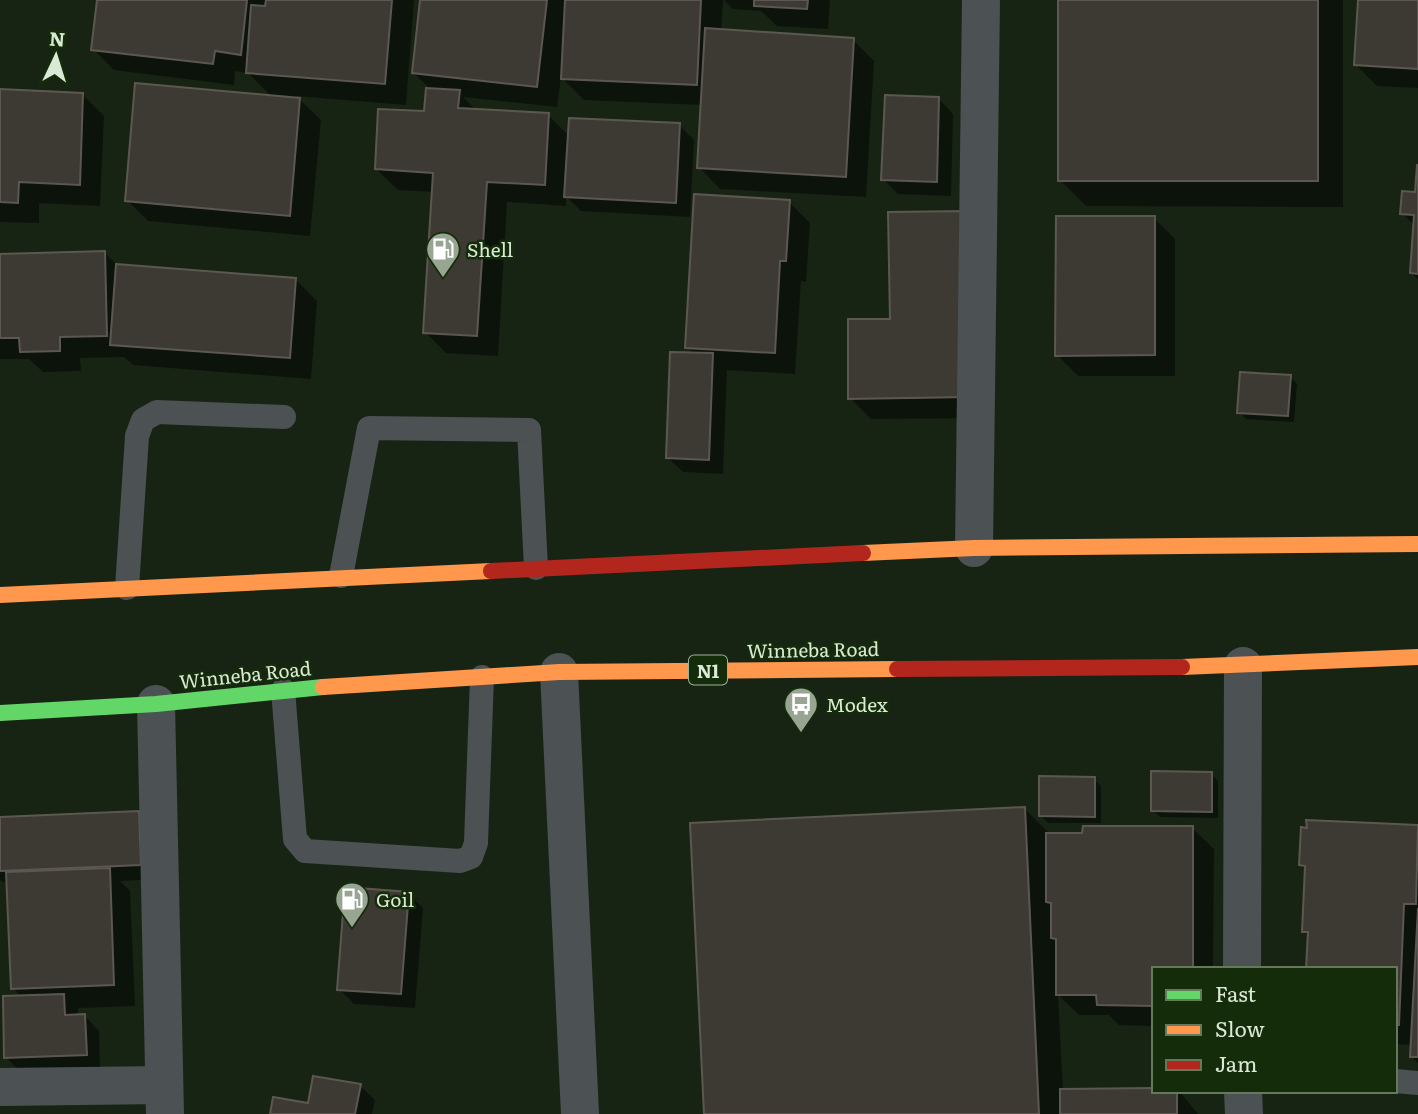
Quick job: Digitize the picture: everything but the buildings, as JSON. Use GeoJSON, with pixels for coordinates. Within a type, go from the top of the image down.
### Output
{"type":"FeatureCollection","features":[{"type":"Feature","properties":{"kind":"highway"},"geometry":{"type":"LineString","coordinates":[[0,596],[341,576],[974,548],[1418,544]]}},
{"type":"Feature","properties":{"kind":"highway","name":"Winneba Road"},"geometry":{"type":"LineString","coordinates":[[0,713],[156,704],[283,690],[559,672],[1243,666],[1418,657]]}},
{"type":"Feature","properties":{"kind":"street"},"geometry":{"type":"LineString","coordinates":[[974,548],[981,0]]}},
{"type":"Feature","properties":{"kind":"street"},"geometry":{"type":"LineString","coordinates":[[1242,967],[1243,666]]}},
{"type":"Feature","properties":{"kind":"street"},"geometry":{"type":"LineString","coordinates":[[559,672],[580,1114]]}},
{"type":"Feature","properties":{"kind":"street"},"geometry":{"type":"LineString","coordinates":[[0,1087],[164,1100],[156,704]]}},
{"type":"Feature","properties":{"kind":"street"},"geometry":{"type":"LineString","coordinates":[[1243,1093],[1244,1114]]}},
{"type":"Feature","properties":{"kind":"lane"},"geometry":{"type":"LineString","coordinates":[[127,589],[137,436],[143,420],[157,412],[284,417]]}},
{"type":"Feature","properties":{"kind":"lane"},"geometry":{"type":"LineString","coordinates":[[341,576],[369,428],[529,430],[536,568]]}},
{"type":"Feature","properties":{"kind":"lane"},"geometry":{"type":"LineString","coordinates":[[283,690],[295,839],[305,851],[460,860],[471,856],[476,843],[482,677]]}},
{"type":"Feature","properties":{"kind":"lane"},"geometry":{"type":"LineString","coordinates":[[1397,1081],[1418,1083]]}},
{"type":"Feature","properties":{"kind":"traffic: fast"},"geometry":{"type":"LineString","coordinates":[[0,713],[156,704],[323,687]]}},
{"type":"Feature","properties":{"kind":"traffic: slow"},"geometry":{"type":"LineString","coordinates":[[863,553],[974,548],[1418,544]]}},
{"type":"Feature","properties":{"kind":"traffic: slow"},"geometry":{"type":"LineString","coordinates":[[0,595],[491,571]]}},
{"type":"Feature","properties":{"kind":"traffic: slow"},"geometry":{"type":"LineString","coordinates":[[1182,667],[1418,657]]}},
{"type":"Feature","properties":{"kind":"traffic: slow"},"geometry":{"type":"LineString","coordinates":[[323,687],[559,672],[897,669]]}},
{"type":"Feature","properties":{"kind":"traffic: jam"},"geometry":{"type":"LineString","coordinates":[[491,571],[863,553]]}},
{"type":"Feature","properties":{"kind":"traffic: jam"},"geometry":{"type":"LineString","coordinates":[[897,669],[1182,667]]}},
{"type":"Feature","properties":{"kind":"place","name":"Shell"},"geometry":{"type":"Point","coordinates":[443,279]}},
{"type":"Feature","properties":{"kind":"place","name":"Modex"},"geometry":{"type":"Point","coordinates":[801,734]}},
{"type":"Feature","properties":{"kind":"place","name":"Goil"},"geometry":{"type":"Point","coordinates":[352,929]}}]}
